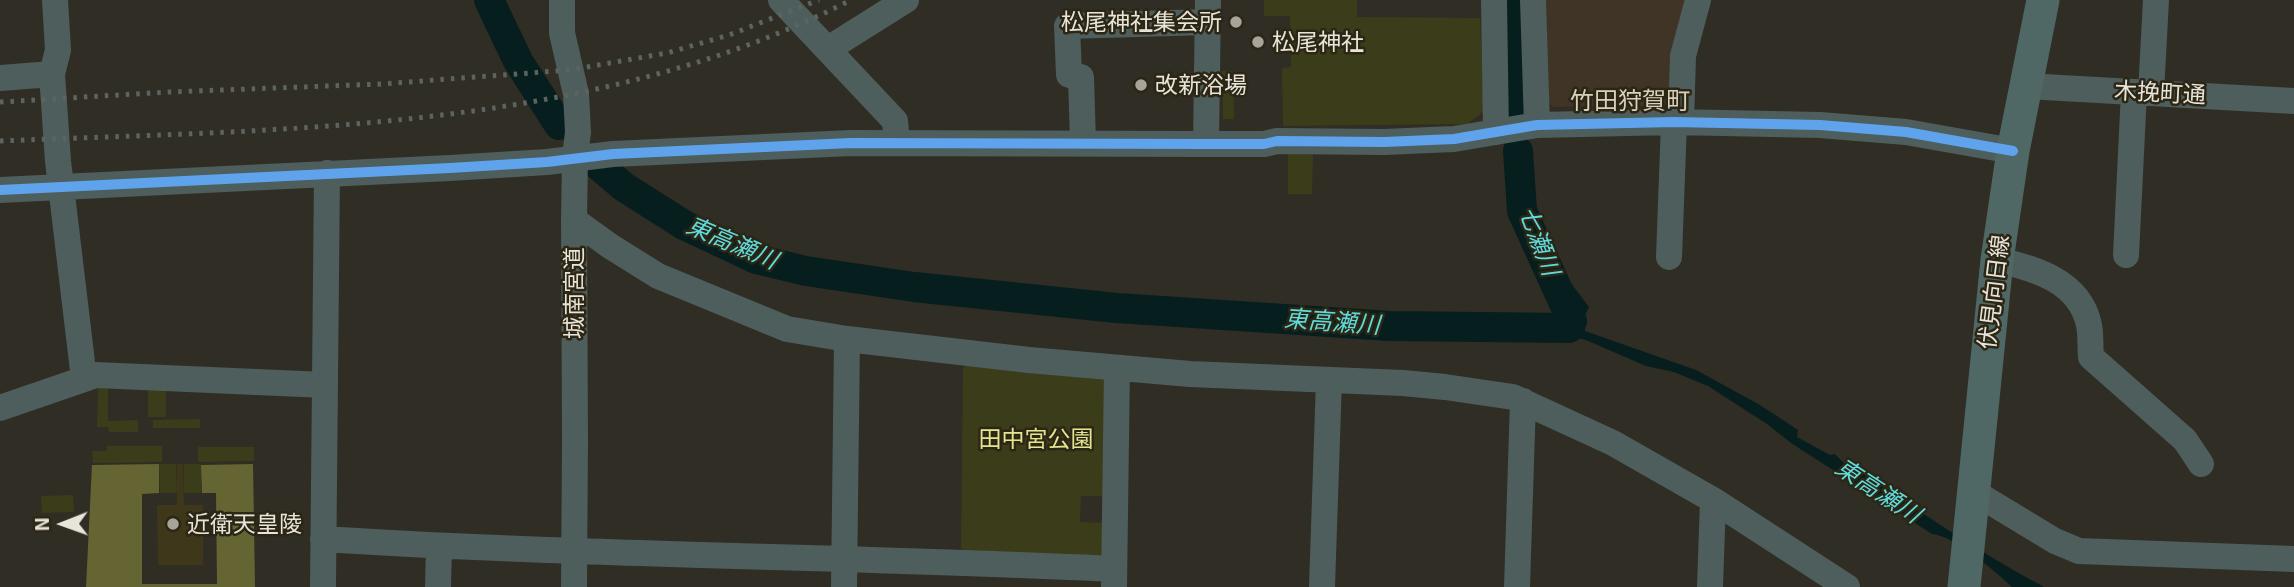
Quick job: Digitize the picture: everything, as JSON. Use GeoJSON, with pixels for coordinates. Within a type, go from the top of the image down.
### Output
{"type":"FeatureCollection","features":[{"type":"Feature","properties":{"kind":"main road","name":"伏見向日線"},"geometry":{"type":"LineString","coordinates":[[1964,586],[1997,260],[2013,151],[2043,0]]}},
{"type":"Feature","properties":{"kind":"street"},"geometry":{"type":"LineString","coordinates":[[55,0],[58,50],[52,74],[61,187],[84,379]]}},
{"type":"Feature","properties":{"kind":"street","name":"城南宮道"},"geometry":{"type":"LineString","coordinates":[[562,0],[562,33],[576,94],[578,132],[574,220],[573,587]]}},
{"type":"Feature","properties":{"kind":"street"},"geometry":{"type":"LineString","coordinates":[[781,0],[895,121],[897,143]]}},
{"type":"Feature","properties":{"kind":"street"},"geometry":{"type":"LineString","coordinates":[[828,49],[906,0]]}},
{"type":"Feature","properties":{"kind":"street"},"geometry":{"type":"LineString","coordinates":[[1494,0],[1496,132]]}},
{"type":"Feature","properties":{"kind":"street"},"geometry":{"type":"LineString","coordinates":[[1533,0],[1536,125]]}},
{"type":"Feature","properties":{"kind":"street"},"geometry":{"type":"LineString","coordinates":[[1669,257],[1683,56],[1698,0]]}},
{"type":"Feature","properties":{"kind":"street"},"geometry":{"type":"LineString","coordinates":[[2126,255],[2142,92],[2156,0]]}},
{"type":"Feature","properties":{"kind":"street"},"geometry":{"type":"LineString","coordinates":[[1083,143],[1081,76],[1069,75],[1067,26],[1208,11],[1206,144]]}},
{"type":"Feature","properties":{"kind":"street"},"geometry":{"type":"LineString","coordinates":[[0,78],[52,74]]}},
{"type":"Feature","properties":{"kind":"street","name":"木挽町通"},"geometry":{"type":"LineString","coordinates":[[2026,86],[2294,100]]}},
{"type":"Feature","properties":{"kind":"street"},"geometry":{"type":"LineString","coordinates":[[0,190],[547,162],[575,158],[851,143],[1384,142],[1454,139],[1536,125],[1677,122],[1821,125],[1906,132],[2013,151]]}},
{"type":"Feature","properties":{"kind":"street"},"geometry":{"type":"LineString","coordinates":[[323,587],[327,173]]}},
{"type":"Feature","properties":{"kind":"street"},"geometry":{"type":"LineString","coordinates":[[574,220],[659,276],[787,329],[847,339],[1117,368],[1445,387],[1513,397],[1613,443],[1713,500],[1847,587]]}},
{"type":"Feature","properties":{"kind":"street"},"geometry":{"type":"LineString","coordinates":[[1997,260],[2030,267],[2052,277],[2068,289],[2080,304],[2089,324],[2091,357],[2185,440],[2201,464]]}},
{"type":"Feature","properties":{"kind":"street"},"geometry":{"type":"LineString","coordinates":[[844,587],[847,339]]}},
{"type":"Feature","properties":{"kind":"street"},"geometry":{"type":"LineString","coordinates":[[323,539],[439,546],[844,558],[1114,578],[1117,368]]}},
{"type":"Feature","properties":{"kind":"street"},"geometry":{"type":"LineString","coordinates":[[0,408],[96,375],[325,385]]}},
{"type":"Feature","properties":{"kind":"street"},"geometry":{"type":"LineString","coordinates":[[1322,587],[1329,380]]}},
{"type":"Feature","properties":{"kind":"street"},"geometry":{"type":"LineString","coordinates":[[1517,587],[1523,401]]}},
{"type":"Feature","properties":{"kind":"street"},"geometry":{"type":"LineString","coordinates":[[1973,499],[2079,551],[2292,559]]}},
{"type":"Feature","properties":{"kind":"street"},"geometry":{"type":"LineString","coordinates":[[1710,587],[1713,500]]}},
{"type":"Feature","properties":{"kind":"street"},"geometry":{"type":"LineString","coordinates":[[438,587],[439,546]]}},
{"type":"Feature","properties":{"kind":"shaded area"},"geometry":{"type":"Polygon","coordinates":[[[1546,0],[1690,0],[1674,105],[1553,107],[1547,100],[1546,0]]]}},
{"type":"Feature","properties":{"kind":"shaded area"},"geometry":{"type":"Polygon","coordinates":[[[159,464],[159,493],[142,494],[142,584],[217,584],[216,493],[202,493],[201,465],[253,464],[255,587],[86,587],[92,465],[159,464]]]}},
{"type":"Feature","properties":{"kind":"green space"},"geometry":{"type":"Polygon","coordinates":[[[1264,0],[1357,0],[1357,17],[1480,18],[1484,111],[1467,124],[1283,126],[1282,68],[1291,67],[1290,16],[1264,16],[1264,0]]]}},
{"type":"Feature","properties":{"kind":"green space"},"geometry":{"type":"Polygon","coordinates":[[[1222,71],[1233,71],[1234,119],[1223,119],[1222,71]]]}},
{"type":"Feature","properties":{"kind":"green space"},"geometry":{"type":"Polygon","coordinates":[[[1288,152],[1313,152],[1312,194],[1288,194],[1288,152]]]}},
{"type":"Feature","properties":{"kind":"green space","name":"田中宮公園"},"geometry":{"type":"Polygon","coordinates":[[[969,360],[1101,372],[1111,382],[1109,496],[1081,496],[1080,522],[1108,523],[1101,556],[971,555],[961,548],[963,369],[969,360]]]}},
{"type":"Feature","properties":{"kind":"green space"},"geometry":{"type":"Polygon","coordinates":[[[98,387],[108,387],[108,421],[138,420],[138,432],[109,432],[108,427],[97,427],[98,387]]]}},
{"type":"Feature","properties":{"kind":"green space"},"geometry":{"type":"Polygon","coordinates":[[[148,388],[166,388],[166,417],[148,417],[148,388]]]}},
{"type":"Feature","properties":{"kind":"green space"},"geometry":{"type":"Polygon","coordinates":[[[200,419],[200,428],[153,428],[153,420],[200,419]]]}},
{"type":"Feature","properties":{"kind":"green space"},"geometry":{"type":"Polygon","coordinates":[[[107,446],[162,446],[162,462],[93,463],[92,451],[107,451],[107,446]]]}},
{"type":"Feature","properties":{"kind":"green space"},"geometry":{"type":"Polygon","coordinates":[[[198,447],[254,447],[254,461],[198,462],[198,447]]]}},
{"type":"Feature","properties":{"kind":"green space"},"geometry":{"type":"Polygon","coordinates":[[[159,464],[176,464],[177,493],[160,493],[159,464]]]}},
{"type":"Feature","properties":{"kind":"green space"},"geometry":{"type":"Polygon","coordinates":[[[184,464],[201,464],[201,493],[184,493],[184,464]]]}},
{"type":"Feature","properties":{"kind":"green space"},"geometry":{"type":"Polygon","coordinates":[[[73,495],[74,512],[42,513],[41,496],[73,495]]]}},
{"type":"Feature","properties":{"kind":"sand"},"geometry":{"type":"Polygon","coordinates":[[[177,464],[183,464],[184,505],[203,505],[203,565],[158,565],[157,505],[177,505],[177,464]]]}},
{"type":"Feature","properties":{"kind":"water"},"geometry":{"type":"Polygon","coordinates":[[[1567,278],[1589,307],[1583,319],[1585,331],[1696,370],[1760,405],[1798,430],[1797,437],[1830,455],[1835,454],[1847,465],[1856,467],[1972,545],[2044,587],[2012,587],[1963,547],[1932,534],[1708,386],[1674,372],[1646,366],[1586,340],[1569,336],[1534,336],[1529,330],[1531,321],[1560,314],[1561,310],[1548,292],[1567,278]]]}},
{"type":"Feature","properties":{"kind":"waterway","name":"東高瀬川"},"geometry":{"type":"LineString","coordinates":[[489,0],[518,61],[559,125]]}},
{"type":"Feature","properties":{"kind":"waterway","name":"七瀬川"},"geometry":{"type":"LineString","coordinates":[[1515,0],[1517,111]]}},
{"type":"Feature","properties":{"kind":"waterway","name":"七瀬川"},"geometry":{"type":"LineString","coordinates":[[1518,151],[1522,211],[1572,321]]}},
{"type":"Feature","properties":{"kind":"waterway","name":"東高瀬川"},"geometry":{"type":"LineString","coordinates":[[598,165],[624,187],[684,225],[756,259],[806,271],[914,287],[1117,308],[1390,326],[1569,328]]}},
{"type":"Feature","properties":{"kind":"railway"},"geometry":{"type":"LineString","coordinates":[[0,102],[381,84],[570,70],[667,53],[729,35],[819,0]]}},
{"type":"Feature","properties":{"kind":"railway"},"geometry":{"type":"LineString","coordinates":[[0,141],[326,126],[435,116],[542,100],[648,76],[751,44],[851,0]]}},
{"type":"Feature","properties":{"kind":"cycle path"},"geometry":{"type":"LineString","coordinates":[[0,190],[450,168],[547,162],[613,154],[851,143],[1384,142],[1454,139],[1537,125],[1674,122],[1820,125],[1906,132],[2013,151]]}},
{"type":"Feature","properties":{"kind":"place","name":"松尾神社集会所"},"geometry":{"type":"Point","coordinates":[1236,22]}},
{"type":"Feature","properties":{"kind":"place","name":"松尾神社"},"geometry":{"type":"Point","coordinates":[1258,42]}},
{"type":"Feature","properties":{"kind":"place","name":"改新浴場"},"geometry":{"type":"Point","coordinates":[1141,85]}},
{"type":"Feature","properties":{"kind":"place","name":"近衛天皇陵"},"geometry":{"type":"Point","coordinates":[173,524]}},
{"type":"Feature","properties":{"kind":"district","name":"竹田狩賀町"},"geometry":{"type":"Point","coordinates":[1630,101]}}]}
